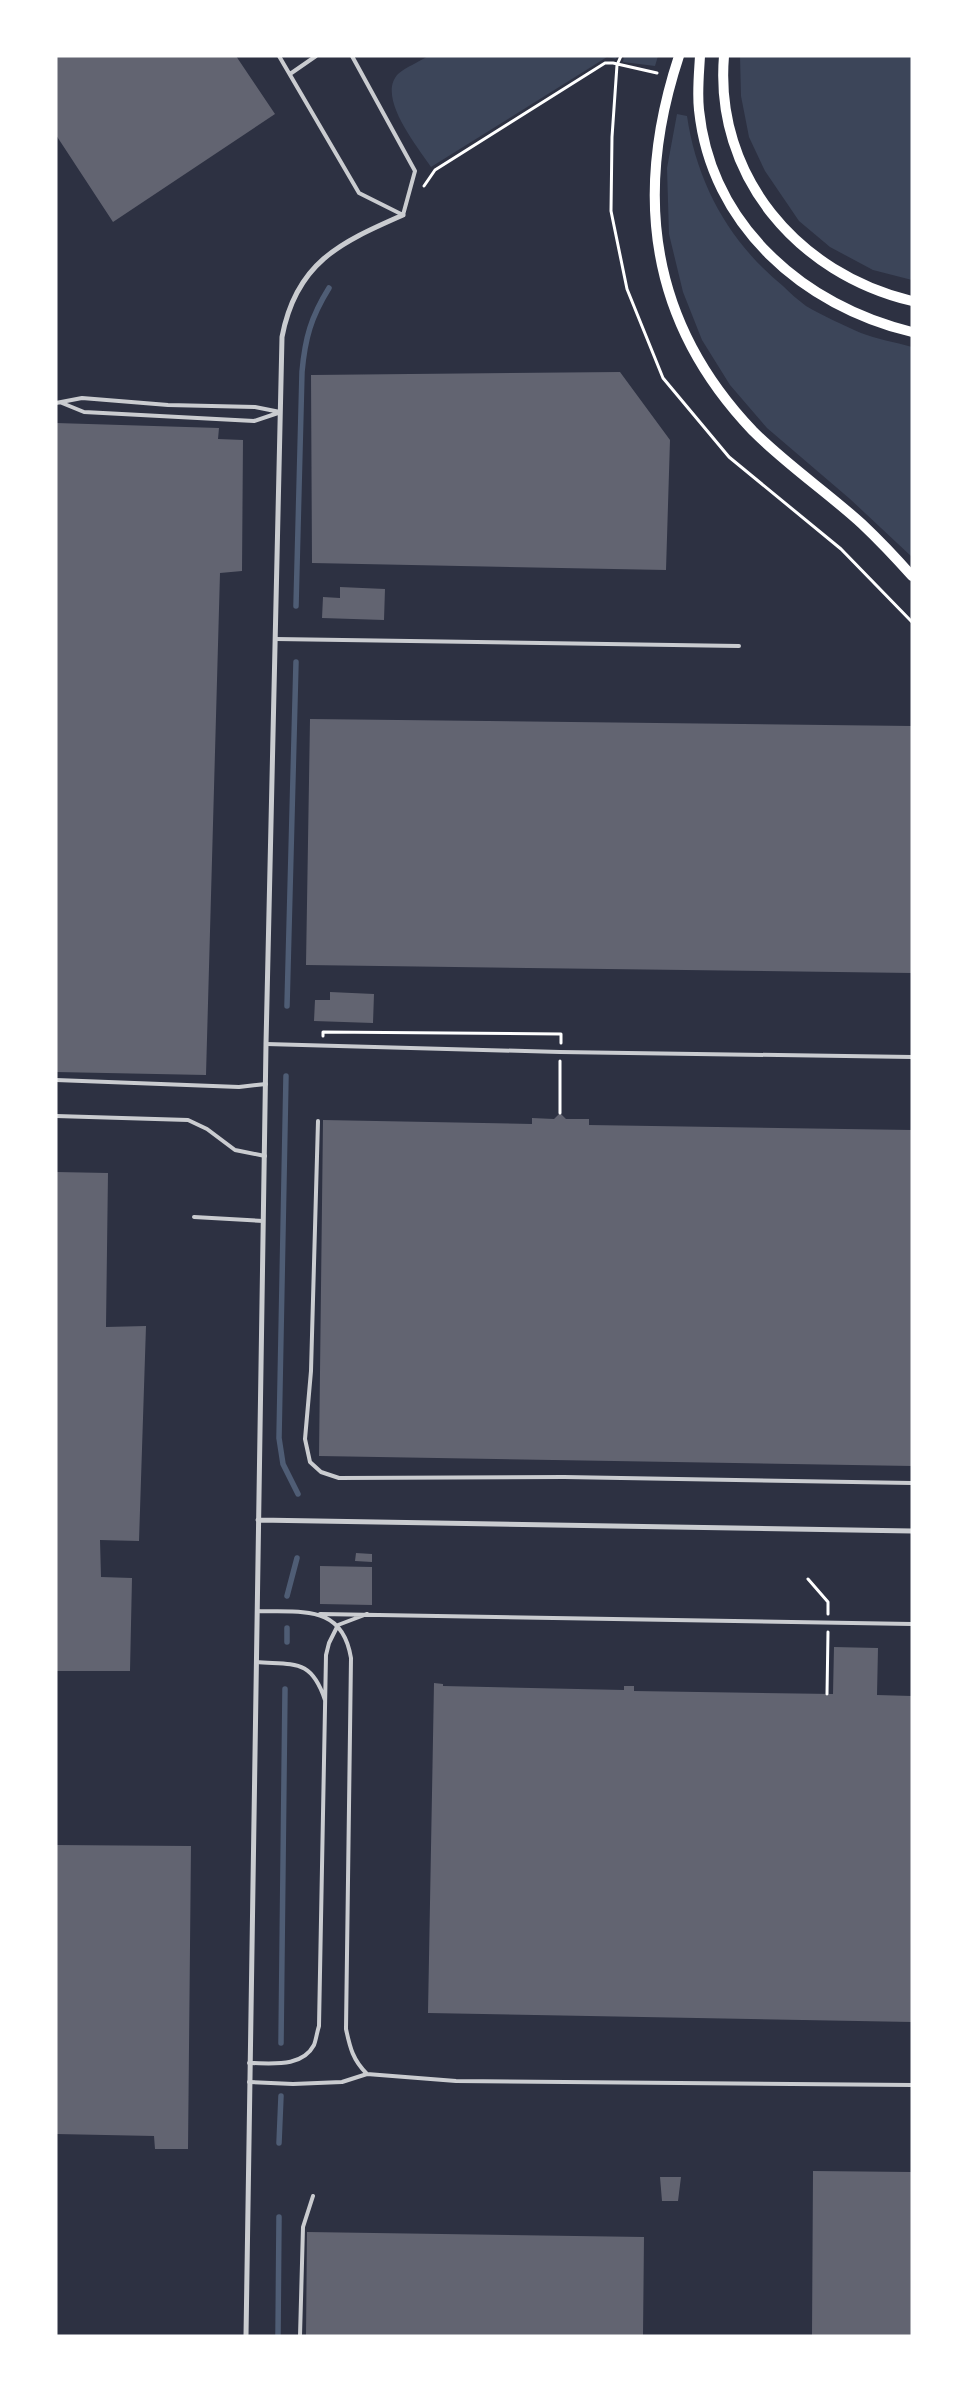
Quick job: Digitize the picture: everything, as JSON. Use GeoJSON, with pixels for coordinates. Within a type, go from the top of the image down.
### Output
{"type":"FeatureCollection","features":[{"type":"Feature","properties":{"kind":"main road"},"geometry":{"type":"LineString","coordinates":[[679,56],[672,76],[658,143],[654,214],[658,248],[676,315],[709,377],[730,405],[755,432],[862,524],[912,576]]}},
{"type":"Feature","properties":{"kind":"main road"},"geometry":{"type":"LineString","coordinates":[[700,56],[699,109],[708,155],[726,196],[757,241],[778,264],[819,296],[856,315],[912,332]]}},
{"type":"Feature","properties":{"kind":"main road"},"geometry":{"type":"LineString","coordinates":[[724,56],[725,102],[729,128],[738,156],[749,179],[770,213],[802,247],[826,265],[870,289],[912,301]]}},
{"type":"Feature","properties":{"kind":"street"},"geometry":{"type":"LineString","coordinates":[[246,2336],[266,1044],[282,337],[290,303],[298,286],[320,261],[367,231],[403,215]]}},
{"type":"Feature","properties":{"kind":"street"},"geometry":{"type":"LineString","coordinates":[[258,1520],[912,1531]]}},
{"type":"Feature","properties":{"kind":"lane"},"geometry":{"type":"LineString","coordinates":[[278,56],[359,194],[403,215],[415,171],[352,56]]}},
{"type":"Feature","properties":{"kind":"lane"},"geometry":{"type":"LineString","coordinates":[[290,74],[316,56]]}},
{"type":"Feature","properties":{"kind":"lane"},"geometry":{"type":"LineString","coordinates":[[56,403],[82,398],[168,405],[255,407],[280,412]]}},
{"type":"Feature","properties":{"kind":"lane"},"geometry":{"type":"LineString","coordinates":[[62,403],[84,412],[254,421],[280,412]]}},
{"type":"Feature","properties":{"kind":"lane"},"geometry":{"type":"LineString","coordinates":[[276,639],[739,646]]}},
{"type":"Feature","properties":{"kind":"lane"},"geometry":{"type":"LineString","coordinates":[[266,1044],[560,1052],[912,1057]]}},
{"type":"Feature","properties":{"kind":"lane"},"geometry":{"type":"LineString","coordinates":[[56,1080],[240,1087],[266,1084]]}},
{"type":"Feature","properties":{"kind":"lane"},"geometry":{"type":"LineString","coordinates":[[56,1116],[188,1120],[207,1129],[235,1150],[265,1156]]}},
{"type":"Feature","properties":{"kind":"lane"},"geometry":{"type":"LineString","coordinates":[[318,1121],[311,1371],[305,1439],[310,1462],[321,1472],[339,1478],[564,1477],[912,1483]]}},
{"type":"Feature","properties":{"kind":"lane"},"geometry":{"type":"LineString","coordinates":[[194,1217],[263,1221]]}},
{"type":"Feature","properties":{"kind":"lane"},"geometry":{"type":"LineString","coordinates":[[257,1611],[320,1614],[372,1613],[912,1624]]}},
{"type":"Feature","properties":{"kind":"lane"},"geometry":{"type":"LineString","coordinates":[[249,2063],[290,2062],[298,2060],[306,2055],[314,2045],[319,2026],[326,1654],[328,1643],[338,1626],[372,1613]]}},
{"type":"Feature","properties":{"kind":"lane"},"geometry":{"type":"LineString","coordinates":[[320,1614],[338,1626],[349,1644],[351,1658],[346,2029],[353,2057],[367,2074]]}},
{"type":"Feature","properties":{"kind":"lane"},"geometry":{"type":"LineString","coordinates":[[256,1662],[301,1665],[319,1683],[326,1704]]}},
{"type":"Feature","properties":{"kind":"lane"},"geometry":{"type":"LineString","coordinates":[[249,2082],[293,2084],[342,2082],[367,2074],[456,2081],[912,2085]]}},
{"type":"Feature","properties":{"kind":"lane"},"geometry":{"type":"LineString","coordinates":[[300,2336],[302,2227],[313,2196]]}},
{"type":"Feature","properties":{"kind":"path"},"geometry":{"type":"LineString","coordinates":[[419,193],[435,170],[605,63],[613,63],[657,73]]}},
{"type":"Feature","properties":{"kind":"shaded area"},"geometry":{"type":"Polygon","coordinates":[[[428,56],[617,56],[616,59],[607,57],[431,167],[401,122],[392,95],[393,84],[398,74],[428,56]]]}},
{"type":"Feature","properties":{"kind":"shaded area"},"geometry":{"type":"Polygon","coordinates":[[[624,56],[658,56],[655,66],[623,62],[624,56]]]}},
{"type":"Feature","properties":{"kind":"shaded area"},"geometry":{"type":"Polygon","coordinates":[[[740,56],[912,56],[912,280],[873,270],[830,247],[799,221],[765,171],[749,137],[741,96],[740,56]]]}},
{"type":"Feature","properties":{"kind":"shaded area"},"geometry":{"type":"Polygon","coordinates":[[[677,114],[687,116],[699,165],[719,210],[747,251],[764,269],[806,306],[819,313],[867,335],[912,347],[912,557],[850,499],[767,428],[730,385],[702,340],[683,292],[669,234],[667,168],[677,114]]]}},
{"type":"Feature","properties":{"kind":"building"},"geometry":{"type":"Polygon","coordinates":[[[56,56],[236,56],[275,114],[113,222],[56,135],[56,56]]]}},
{"type":"Feature","properties":{"kind":"building"},"geometry":{"type":"Polygon","coordinates":[[[620,372],[670,440],[666,570],[312,563],[311,375],[620,372]]]}},
{"type":"Feature","properties":{"kind":"building"},"geometry":{"type":"Polygon","coordinates":[[[56,423],[219,428],[218,439],[243,440],[242,571],[220,573],[206,1075],[56,1072],[56,423]]]}},
{"type":"Feature","properties":{"kind":"building"},"geometry":{"type":"Polygon","coordinates":[[[340,587],[385,589],[384,620],[322,618],[323,597],[340,598],[340,587]]]}},
{"type":"Feature","properties":{"kind":"building"},"geometry":{"type":"Polygon","coordinates":[[[310,719],[912,726],[912,973],[306,965],[310,719]]]}},
{"type":"Feature","properties":{"kind":"building"},"geometry":{"type":"Polygon","coordinates":[[[330,992],[374,994],[373,1023],[314,1021],[315,1000],[330,1000],[330,992]]]}},
{"type":"Feature","properties":{"kind":"building"},"geometry":{"type":"Polygon","coordinates":[[[560,1113],[566,1119],[589,1119],[589,1125],[912,1130],[912,1466],[319,1456],[323,1120],[532,1124],[532,1118],[554,1119],[560,1113]]]}},
{"type":"Feature","properties":{"kind":"building"},"geometry":{"type":"Polygon","coordinates":[[[56,1172],[108,1173],[106,1327],[146,1326],[139,1541],[100,1540],[101,1577],[132,1578],[130,1671],[56,1671],[56,1172]]]}},
{"type":"Feature","properties":{"kind":"building"},"geometry":{"type":"Polygon","coordinates":[[[356,1553],[372,1554],[372,1562],[355,1561],[356,1553]]]}},
{"type":"Feature","properties":{"kind":"building"},"geometry":{"type":"Polygon","coordinates":[[[320,1566],[372,1567],[372,1605],[320,1604],[320,1566]]]}},
{"type":"Feature","properties":{"kind":"building"},"geometry":{"type":"Polygon","coordinates":[[[834,1647],[878,1648],[877,1695],[912,1696],[912,2022],[428,2013],[434,1683],[443,1684],[443,1686],[624,1690],[624,1686],[634,1686],[634,1691],[833,1694],[834,1647]]]}},
{"type":"Feature","properties":{"kind":"building"},"geometry":{"type":"Polygon","coordinates":[[[56,1845],[191,1846],[188,2149],[155,2149],[154,2136],[56,2134],[56,1845]]]}},
{"type":"Feature","properties":{"kind":"building"},"geometry":{"type":"Polygon","coordinates":[[[813,2171],[912,2172],[912,2336],[812,2336],[813,2171]]]}},
{"type":"Feature","properties":{"kind":"building"},"geometry":{"type":"Polygon","coordinates":[[[660,2177],[681,2177],[678,2201],[662,2201],[660,2177]]]}},
{"type":"Feature","properties":{"kind":"building"},"geometry":{"type":"Polygon","coordinates":[[[307,2232],[644,2237],[643,2336],[306,2336],[307,2232]]]}},
{"type":"Feature","properties":{"kind":"waterway"},"geometry":{"type":"LineString","coordinates":[[296,606],[302,372],[310,328],[329,288]]}},
{"type":"Feature","properties":{"kind":"waterway"},"geometry":{"type":"LineString","coordinates":[[287,1006],[296,662]]}},
{"type":"Feature","properties":{"kind":"waterway"},"geometry":{"type":"LineString","coordinates":[[286,1076],[279,1438],[283,1464],[298,1494]]}},
{"type":"Feature","properties":{"kind":"waterway"},"geometry":{"type":"LineString","coordinates":[[287,1596],[297,1558]]}},
{"type":"Feature","properties":{"kind":"waterway"},"geometry":{"type":"LineString","coordinates":[[287,1628],[287,1642]]}},
{"type":"Feature","properties":{"kind":"waterway"},"geometry":{"type":"LineString","coordinates":[[281,2043],[285,1689]]}},
{"type":"Feature","properties":{"kind":"waterway"},"geometry":{"type":"LineString","coordinates":[[279,2143],[281,2096]]}},
{"type":"Feature","properties":{"kind":"waterway"},"geometry":{"type":"LineString","coordinates":[[278,2336],[279,2217]]}}]}
